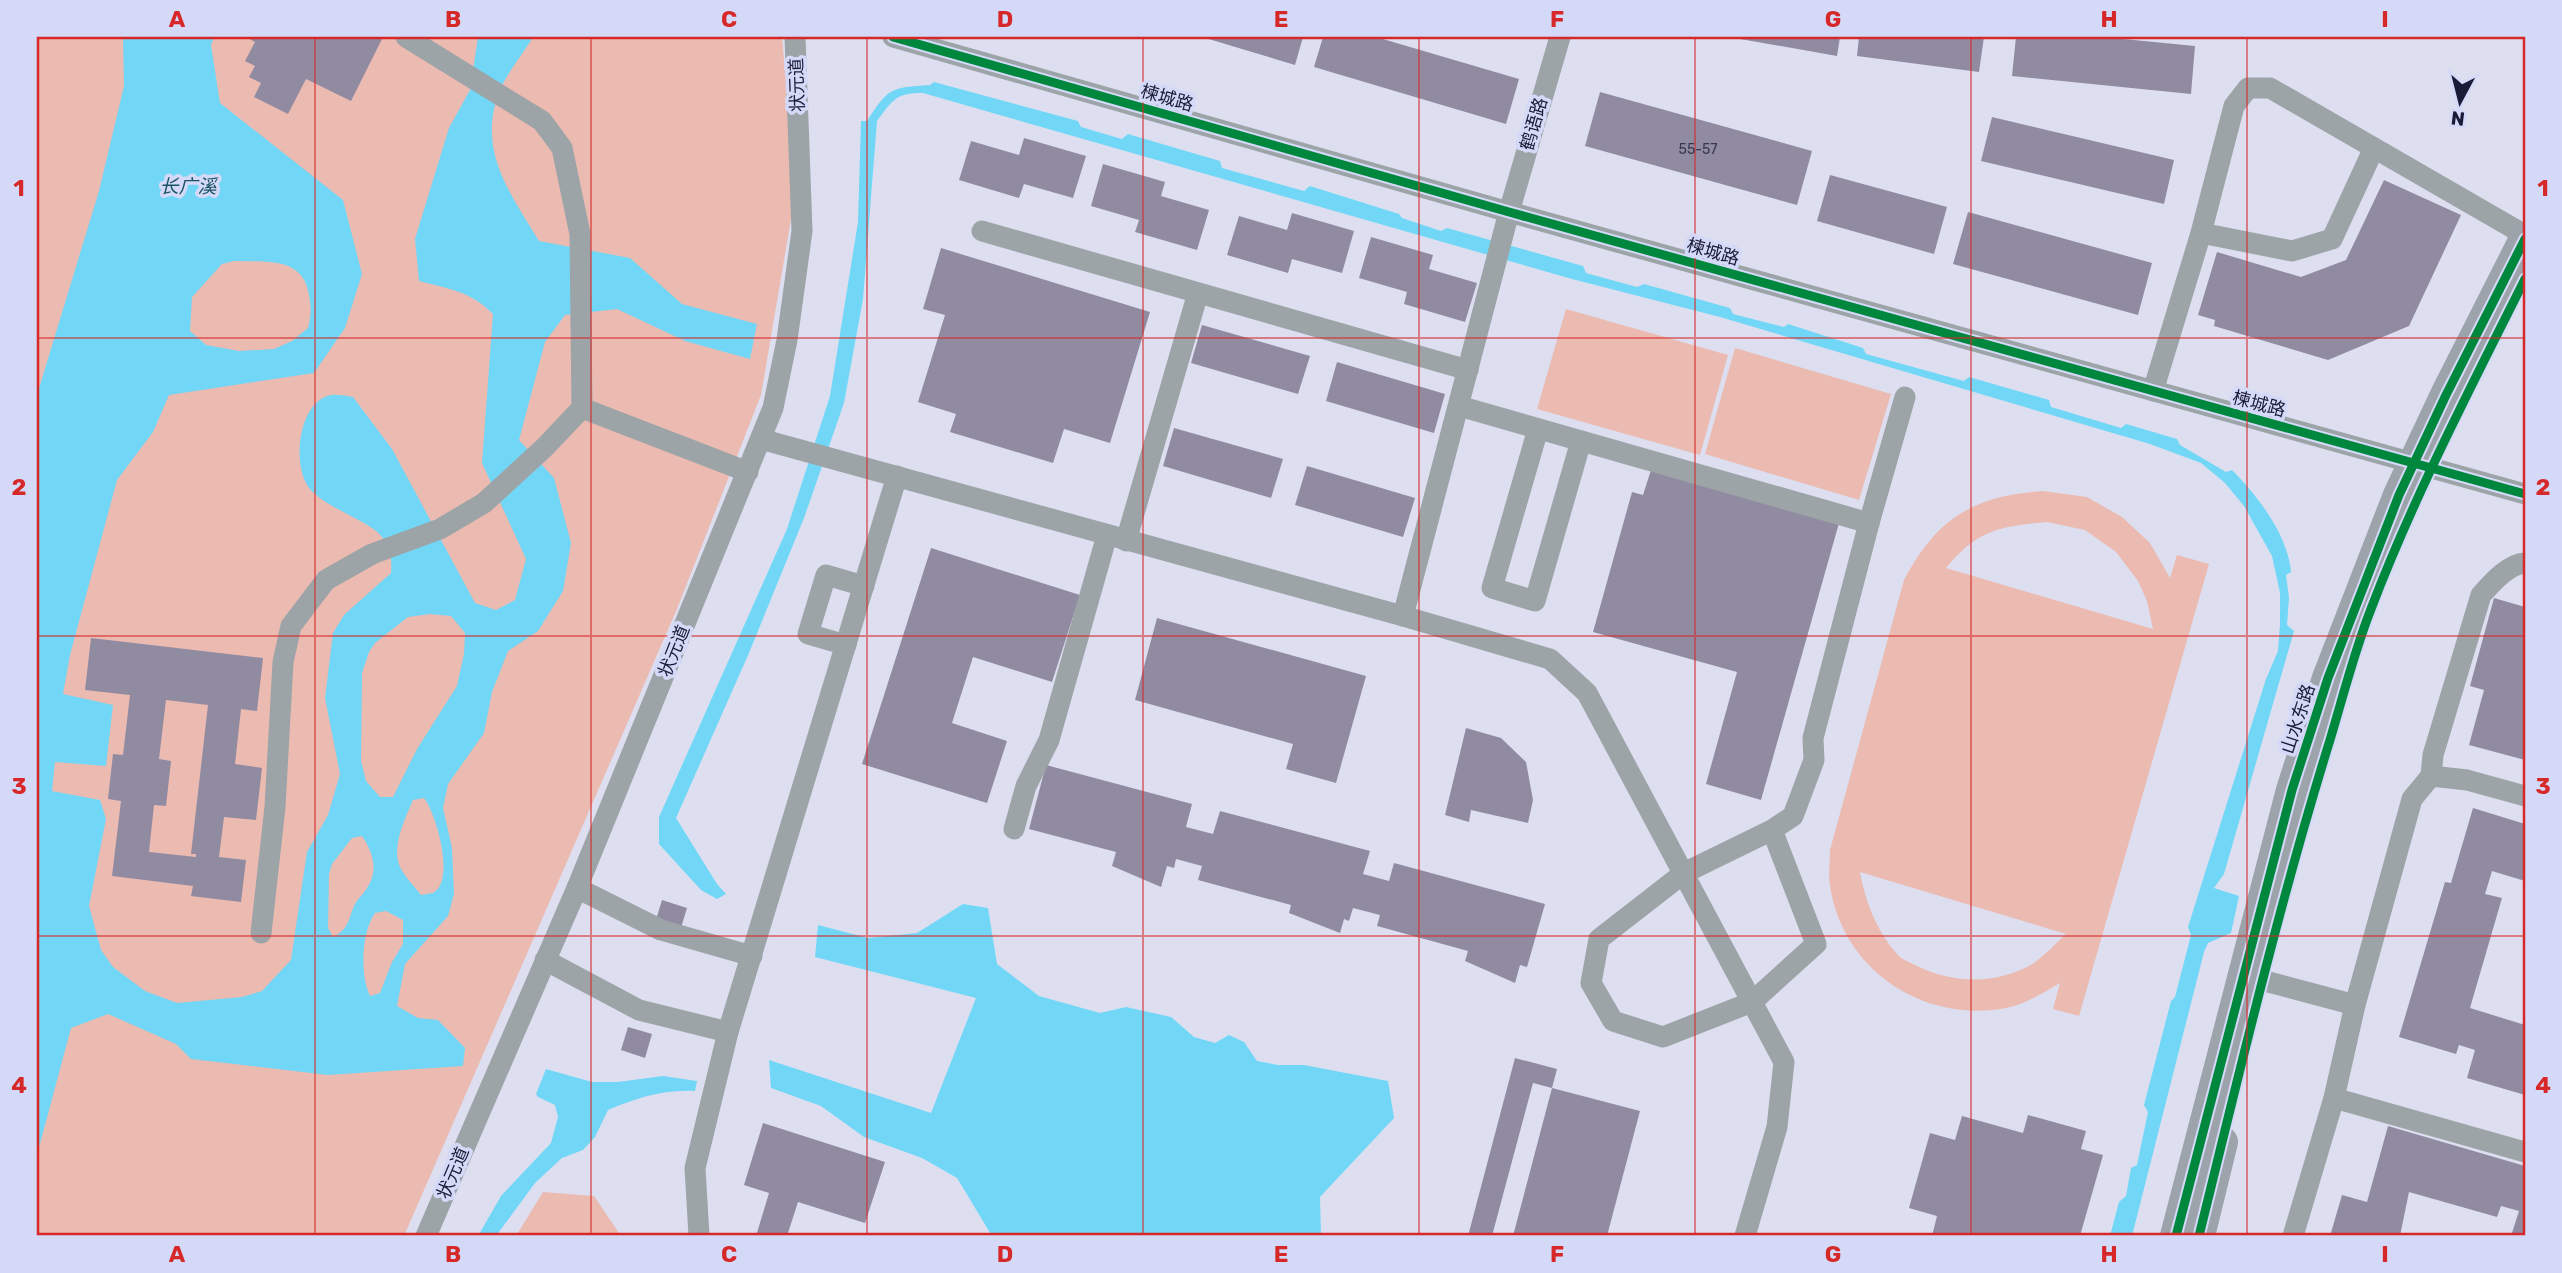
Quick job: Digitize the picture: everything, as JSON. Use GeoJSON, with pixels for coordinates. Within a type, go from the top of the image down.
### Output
{"type":"FeatureCollection","features":[{"type":"Feature","properties":{"kind":"highway","name":"山水东路"},"geometry":{"type":"LineString","coordinates":[[2176,1236],[2252,977],[2302,830],[2369,612],[2446,395],[2525,237]]}},
{"type":"Feature","properties":{"kind":"highway","name":"山水东路"},"geometry":{"type":"LineString","coordinates":[[2423,465],[2525,279]]}},
{"type":"Feature","properties":{"kind":"highway","name":"山水东路"},"geometry":{"type":"LineString","coordinates":[[2199,1236],[2252,977]]}},
{"type":"Feature","properties":{"kind":"street"},"geometry":{"type":"LineString","coordinates":[[261,933],[275,807],[284,662],[291,626],[326,580],[372,554],[440,529],[484,503],[545,447],[582,408],[580,234],[562,148],[542,121],[406,37]]}},
{"type":"Feature","properties":{"kind":"street","name":"状元道"},"geometry":{"type":"LineString","coordinates":[[426,1236],[577,888],[773,408],[787,340],[802,231],[795,37]]}},
{"type":"Feature","properties":{"kind":"street","name":"楝城路"},"geometry":{"type":"LineString","coordinates":[[893,37],[1509,212],[2525,494]]}},
{"type":"Feature","properties":{"kind":"street","name":"鹤语路"},"geometry":{"type":"LineString","coordinates":[[1403,616],[1509,212],[1560,37]]}},
{"type":"Feature","properties":{"kind":"street"},"geometry":{"type":"LineString","coordinates":[[2153,391],[2201,233],[2234,106],[2248,88],[2270,88],[2525,237]]}},
{"type":"Feature","properties":{"kind":"street"},"geometry":{"type":"LineString","coordinates":[[2201,233],[2292,251],[2332,239],[2374,148]]}},
{"type":"Feature","properties":{"kind":"street"},"geometry":{"type":"LineString","coordinates":[[982,231],[1468,370]]}},
{"type":"Feature","properties":{"kind":"street"},"geometry":{"type":"LineString","coordinates":[[1014,829],[1026,786],[1049,740],[1198,293]]}},
{"type":"Feature","properties":{"kind":"street"},"geometry":{"type":"LineString","coordinates":[[1772,830],[1816,944],[1752,1002],[1663,1037],[1613,1021],[1591,983],[1599,939],[1684,873],[1772,830],[1793,816],[1814,760],[1813,738],[1905,397]]}},
{"type":"Feature","properties":{"kind":"street"},"geometry":{"type":"LineString","coordinates":[[1459,406],[1869,523]]}},
{"type":"Feature","properties":{"kind":"street"},"geometry":{"type":"LineString","coordinates":[[582,408],[748,472]]}},
{"type":"Feature","properties":{"kind":"street"},"geometry":{"type":"LineString","coordinates":[[1538,429],[1492,588],[1535,601],[1581,441]]}},
{"type":"Feature","properties":{"kind":"street"},"geometry":{"type":"LineString","coordinates":[[761,439],[1550,659],[1587,693],[1784,1062],[1777,1127],[1745,1236]]}},
{"type":"Feature","properties":{"kind":"street"},"geometry":{"type":"LineString","coordinates":[[699,1236],[695,1168],[727,1032],[897,476]]}},
{"type":"Feature","properties":{"kind":"street"},"geometry":{"type":"LineString","coordinates":[[2293,1236],[2334,1098],[2355,1005],[2412,799],[2431,776],[2433,755],[2481,595],[2498,578],[2520,563],[2525,563]]}},
{"type":"Feature","properties":{"kind":"street"},"geometry":{"type":"LineString","coordinates":[[846,645],[808,634],[826,575],[864,586]]}},
{"type":"Feature","properties":{"kind":"street"},"geometry":{"type":"LineString","coordinates":[[2431,776],[2467,780],[2525,796]]}},
{"type":"Feature","properties":{"kind":"street"},"geometry":{"type":"LineString","coordinates":[[577,888],[661,930],[752,956]]}},
{"type":"Feature","properties":{"kind":"street"},"geometry":{"type":"LineString","coordinates":[[545,960],[639,1010],[727,1032]]}},
{"type":"Feature","properties":{"kind":"street"},"geometry":{"type":"LineString","coordinates":[[2252,977],[2355,1005]]}},
{"type":"Feature","properties":{"kind":"street"},"geometry":{"type":"LineString","coordinates":[[2334,1098],[2525,1153]]}},
{"type":"Feature","properties":{"kind":"shaded area"},"geometry":{"type":"Polygon","coordinates":[[[37,37],[782,37],[796,190],[761,395],[677,609],[404,1236],[37,1236],[37,37]]]}},
{"type":"Feature","properties":{"kind":"shaded area"},"geometry":{"type":"Polygon","coordinates":[[[1566,309],[1728,355],[1700,455],[1537,409],[1566,309]]]}},
{"type":"Feature","properties":{"kind":"shaded area"},"geometry":{"type":"Polygon","coordinates":[[[1735,348],[1891,394],[1859,500],[1705,454],[1735,348]]]}},
{"type":"Feature","properties":{"kind":"shaded area"},"geometry":{"type":"Polygon","coordinates":[[[2043,491],[2087,497],[2122,517],[2150,543],[2170,578],[2177,555],[2209,564],[2079,1016],[2053,1009],[2060,983],[2027,1001],[2006,1008],[1974,1011],[1943,1007],[1914,997],[1888,982],[1866,962],[1848,937],[1835,909],[1829,877],[1830,850],[1904,580],[1930,541],[1944,526],[1977,505],[2018,494],[2043,491]],[[2047,522],[1990,532],[1968,545],[1946,568],[2153,629],[2147,601],[2138,581],[2116,552],[2085,530],[2047,522]],[[1860,872],[1873,916],[1890,945],[1905,960],[1944,976],[1959,979],[1990,978],[2020,970],[2034,963],[2066,934],[1860,872]]]}},
{"type":"Feature","properties":{"kind":"shaded area"},"geometry":{"type":"Polygon","coordinates":[[[543,1192],[594,1196],[621,1236],[516,1236],[543,1192]]]}},
{"type":"Feature","properties":{"kind":"water","name":"长广溪"},"geometry":{"type":"Polygon","coordinates":[[[123,37],[214,37],[211,45],[220,103],[343,200],[362,274],[345,328],[314,373],[169,395],[153,432],[117,480],[70,655],[63,694],[113,705],[106,766],[55,762],[52,791],[100,800],[106,819],[89,906],[101,950],[113,967],[145,991],[177,1003],[242,997],[262,991],[291,960],[307,852],[328,815],[340,774],[325,698],[333,633],[344,615],[391,573],[390,554],[382,537],[368,525],[317,496],[304,479],[301,436],[311,409],[320,400],[331,395],[353,397],[392,449],[475,603],[496,610],[515,600],[526,559],[482,463],[493,314],[476,300],[450,289],[419,281],[415,239],[449,128],[470,90],[478,37],[533,37],[499,92],[493,113],[492,133],[500,171],[517,206],[539,241],[630,258],[682,304],[757,324],[750,359],[685,341],[617,309],[565,315],[545,342],[519,440],[554,478],[571,543],[563,591],[538,631],[508,651],[492,692],[484,733],[448,784],[443,808],[452,848],[454,894],[448,916],[405,964],[397,1006],[418,1018],[438,1020],[465,1048],[463,1066],[328,1075],[191,1059],[176,1044],[108,1014],[71,1028],[37,1155],[37,395],[99,191],[124,86],[123,37]],[[234,261],[222,264],[192,297],[190,331],[206,345],[239,351],[274,349],[292,341],[308,328],[311,314],[309,295],[304,279],[297,271],[288,266],[268,262],[234,261]],[[430,614],[408,617],[375,643],[362,673],[361,761],[366,781],[380,797],[393,797],[417,749],[457,686],[464,654],[465,633],[451,616],[430,614]],[[424,798],[413,800],[400,833],[397,851],[400,867],[421,895],[433,893],[440,886],[443,875],[442,847],[429,806],[424,798]],[[362,836],[352,838],[332,864],[329,874],[328,928],[333,937],[347,925],[355,904],[371,882],[374,868],[372,855],[362,836]],[[386,911],[375,913],[370,921],[363,966],[370,996],[380,993],[392,962],[403,944],[403,920],[386,911]]]}},
{"type":"Feature","properties":{"kind":"water"},"geometry":{"type":"Polygon","coordinates":[[[934,82],[1078,121],[1081,127],[1122,139],[1128,134],[1220,161],[1222,168],[1304,191],[1310,186],[1399,214],[1402,218],[1441,231],[1447,228],[1583,266],[1586,273],[1637,287],[1644,284],[1730,308],[1733,314],[1784,327],[1788,324],[1863,348],[1866,354],[1964,381],[1969,377],[2049,400],[2051,407],[2121,428],[2126,424],[2177,439],[2180,445],[2226,472],[2232,470],[2270,516],[2284,544],[2291,572],[2286,575],[2289,598],[2287,625],[2294,631],[2224,874],[2214,888],[2239,896],[2231,933],[2208,943],[2204,952],[2132,1236],[2110,1236],[2119,1202],[2126,1196],[2131,1168],[2137,1165],[2148,1112],[2144,1105],[2191,935],[2188,927],[2266,679],[2278,651],[2280,593],[2272,556],[2244,506],[2225,483],[2201,463],[2150,444],[1720,317],[1572,279],[923,93],[900,96],[877,121],[863,299],[844,403],[804,518],[749,653],[676,818],[726,894],[717,899],[701,890],[659,844],[659,817],[787,529],[830,396],[858,222],[861,121],[867,121],[880,101],[892,91],[934,82]]]}},
{"type":"Feature","properties":{"kind":"water"},"geometry":{"type":"Polygon","coordinates":[[[963,904],[988,908],[997,964],[1039,996],[1100,1013],[1126,1007],[1171,1017],[1194,1037],[1215,1043],[1229,1035],[1244,1042],[1257,1061],[1278,1065],[1304,1065],[1388,1081],[1394,1118],[1320,1197],[1321,1236],[992,1236],[957,1178],[922,1158],[864,1137],[821,1106],[771,1088],[769,1060],[931,1113],[976,998],[815,957],[818,925],[868,938],[917,933],[963,904]]]}},
{"type":"Feature","properties":{"kind":"water"},"geometry":{"type":"Polygon","coordinates":[[[546,1069],[592,1082],[618,1082],[663,1076],[697,1081],[695,1091],[650,1095],[608,1110],[595,1137],[583,1150],[562,1158],[535,1183],[496,1236],[478,1236],[501,1196],[551,1143],[558,1117],[555,1105],[536,1094],[546,1069]]]}},
{"type":"Feature","properties":{"kind":"building"},"geometry":{"type":"Polygon","coordinates":[[[246,37],[383,37],[351,101],[306,79],[288,114],[254,97],[261,83],[249,77],[255,66],[245,61],[255,42],[246,37]]]}},
{"type":"Feature","properties":{"kind":"building"},"geometry":{"type":"Polygon","coordinates":[[[1202,37],[1303,37],[1295,65],[1202,37]]]}},
{"type":"Feature","properties":{"kind":"building"},"geometry":{"type":"Polygon","coordinates":[[[1323,37],[1376,37],[1519,79],[1506,124],[1314,67],[1323,37]]]}},
{"type":"Feature","properties":{"kind":"building"},"geometry":{"type":"Polygon","coordinates":[[[1729,37],[1840,37],[1837,56],[1729,37]]]}},
{"type":"Feature","properties":{"kind":"building"},"geometry":{"type":"Polygon","coordinates":[[[1859,37],[1984,37],[1979,72],[1857,56],[1859,37]]]}},
{"type":"Feature","properties":{"kind":"building"},"geometry":{"type":"Polygon","coordinates":[[[2016,37],[2103,37],[2195,46],[2191,94],[2012,76],[2016,37]]]}},
{"type":"Feature","properties":{"kind":"building"},"geometry":{"type":"Polygon","coordinates":[[[1600,92],[1812,151],[1797,205],[1585,146],[1600,92]]]}},
{"type":"Feature","properties":{"kind":"building"},"geometry":{"type":"Polygon","coordinates":[[[1992,117],[2174,160],[2164,204],[1981,161],[1992,117]]]}},
{"type":"Feature","properties":{"kind":"building"},"geometry":{"type":"Polygon","coordinates":[[[1024,138],[1086,156],[1073,198],[1024,184],[1019,198],[959,180],[971,141],[1019,155],[1024,138]]]}},
{"type":"Feature","properties":{"kind":"building"},"geometry":{"type":"Polygon","coordinates":[[[1103,164],[1165,182],[1161,196],[1209,210],[1197,250],[1135,232],[1139,220],[1091,206],[1103,164]]]}},
{"type":"Feature","properties":{"kind":"building"},"geometry":{"type":"Polygon","coordinates":[[[1830,175],[1947,207],[1934,254],[1817,221],[1830,175]]]}},
{"type":"Feature","properties":{"kind":"building"},"geometry":{"type":"Polygon","coordinates":[[[2384,180],[2461,215],[2409,326],[2328,360],[2214,326],[2215,320],[2198,315],[2217,252],[2301,277],[2346,260],[2384,180]]]}},
{"type":"Feature","properties":{"kind":"building"},"geometry":{"type":"Polygon","coordinates":[[[1968,212],[2152,263],[2138,315],[1953,264],[1968,212]]]}},
{"type":"Feature","properties":{"kind":"building"},"geometry":{"type":"Polygon","coordinates":[[[1292,213],[1354,231],[1342,273],[1292,259],[1288,273],[1227,255],[1239,216],[1287,230],[1292,213]]]}},
{"type":"Feature","properties":{"kind":"building"},"geometry":{"type":"Polygon","coordinates":[[[1371,237],[1433,255],[1429,269],[1477,283],[1465,322],[1404,304],[1407,292],[1359,278],[1371,237]]]}},
{"type":"Feature","properties":{"kind":"building"},"geometry":{"type":"Polygon","coordinates":[[[941,248],[1150,312],[1110,443],[1064,429],[1053,463],[950,432],[956,414],[918,402],[945,315],[923,309],[941,248]]]}},
{"type":"Feature","properties":{"kind":"building"},"geometry":{"type":"Polygon","coordinates":[[[1202,325],[1310,356],[1298,394],[1191,363],[1202,325]]]}},
{"type":"Feature","properties":{"kind":"building"},"geometry":{"type":"Polygon","coordinates":[[[1337,362],[1445,394],[1434,433],[1326,401],[1337,362]]]}},
{"type":"Feature","properties":{"kind":"building"},"geometry":{"type":"Polygon","coordinates":[[[1174,428],[1283,459],[1271,498],[1163,466],[1174,428]]]}},
{"type":"Feature","properties":{"kind":"building"},"geometry":{"type":"Polygon","coordinates":[[[1307,466],[1415,498],[1403,537],[1295,505],[1307,466]]]}},
{"type":"Feature","properties":{"kind":"building"},"geometry":{"type":"Polygon","coordinates":[[[1651,470],[1839,523],[1761,800],[1706,784],[1737,672],[1593,632],[1632,492],[1643,495],[1651,470]]]}},
{"type":"Feature","properties":{"kind":"building"},"geometry":{"type":"Polygon","coordinates":[[[931,548],[1080,595],[1052,682],[973,657],[952,723],[1007,741],[987,803],[862,764],[931,548]]]}},
{"type":"Feature","properties":{"kind":"building"},"geometry":{"type":"Polygon","coordinates":[[[2494,598],[2525,607],[2525,760],[2469,745],[2484,690],[2470,686],[2494,598]]]}},
{"type":"Feature","properties":{"kind":"building"},"geometry":{"type":"Polygon","coordinates":[[[1157,618],[1366,676],[1336,783],[1286,769],[1293,744],[1135,700],[1157,618]]]}},
{"type":"Feature","properties":{"kind":"building"},"geometry":{"type":"Polygon","coordinates":[[[91,638],[263,658],[257,711],[241,709],[235,764],[262,768],[256,820],[224,817],[219,857],[246,860],[241,902],[191,896],[193,886],[112,876],[121,801],[108,799],[113,754],[123,755],[130,695],[85,690],[91,638]],[[166,700],[159,759],[171,761],[166,806],[154,805],[149,852],[196,857],[196,854],[191,854],[208,705],[166,700]]]}},
{"type":"Feature","properties":{"kind":"building"},"geometry":{"type":"Polygon","coordinates":[[[1466,728],[1501,738],[1526,762],[1533,800],[1528,823],[1471,810],[1469,822],[1445,815],[1466,728]]]}},
{"type":"Feature","properties":{"kind":"building"},"geometry":{"type":"Polygon","coordinates":[[[1046,765],[1192,804],[1186,827],[1213,834],[1220,811],[1370,851],[1363,874],[1389,881],[1394,863],[1545,904],[1527,967],[1520,965],[1515,983],[1465,961],[1468,951],[1377,926],[1380,915],[1353,908],[1349,921],[1344,919],[1340,933],[1289,913],[1291,905],[1198,880],[1202,866],[1176,859],[1174,868],[1167,866],[1161,887],[1112,866],[1116,852],[1029,829],[1046,765]]]}},
{"type":"Feature","properties":{"kind":"building"},"geometry":{"type":"Polygon","coordinates":[[[2473,808],[2525,824],[2525,881],[2492,871],[2485,894],[2502,898],[2470,1008],[2525,1025],[2525,1095],[2467,1078],[2475,1050],[2459,1045],[2456,1054],[2399,1037],[2445,882],[2451,883],[2473,808]]]}},
{"type":"Feature","properties":{"kind":"building"},"geometry":{"type":"Polygon","coordinates":[[[662,900],[687,908],[680,931],[655,923],[662,900]]]}},
{"type":"Feature","properties":{"kind":"building"},"geometry":{"type":"Polygon","coordinates":[[[628,1027],[652,1034],[645,1058],[621,1050],[628,1027]]]}},
{"type":"Feature","properties":{"kind":"building"},"geometry":{"type":"Polygon","coordinates":[[[1515,1058],[1557,1069],[1552,1088],[1533,1083],[1492,1236],[1468,1236],[1515,1058]]]}},
{"type":"Feature","properties":{"kind":"building"},"geometry":{"type":"Polygon","coordinates":[[[1552,1088],[1640,1111],[1607,1236],[1513,1236],[1552,1088]]]}},
{"type":"Feature","properties":{"kind":"building"},"geometry":{"type":"Polygon","coordinates":[[[2028,1115],[2086,1131],[2081,1149],[2103,1155],[2080,1236],[1932,1236],[1937,1216],[1909,1208],[1930,1133],[1955,1140],[1962,1116],[2023,1133],[2028,1115]]]}},
{"type":"Feature","properties":{"kind":"building"},"geometry":{"type":"Polygon","coordinates":[[[763,1123],[885,1162],[865,1223],[798,1202],[787,1236],[756,1236],[769,1193],[744,1185],[763,1123]]]}},
{"type":"Feature","properties":{"kind":"building"},"geometry":{"type":"Polygon","coordinates":[[[2388,1126],[2525,1166],[2525,1236],[2511,1236],[2519,1211],[2501,1206],[2497,1217],[2409,1192],[2400,1236],[2330,1236],[2342,1195],[2367,1202],[2388,1126]]]}},
{"type":"Feature","properties":{"kind":"cycle path"},"geometry":{"type":"LineString","coordinates":[[893,37],[1509,212],[2525,494]]}},
{"type":"Feature","properties":{"kind":"cycle path"},"geometry":{"type":"LineString","coordinates":[[2176,1236],[2292,790],[2328,678],[2399,495],[2525,239]]}},
{"type":"Feature","properties":{"kind":"cycle path"},"geometry":{"type":"LineString","coordinates":[[2199,1236],[2277,925],[2359,642],[2424,483],[2525,279]]}}]}
